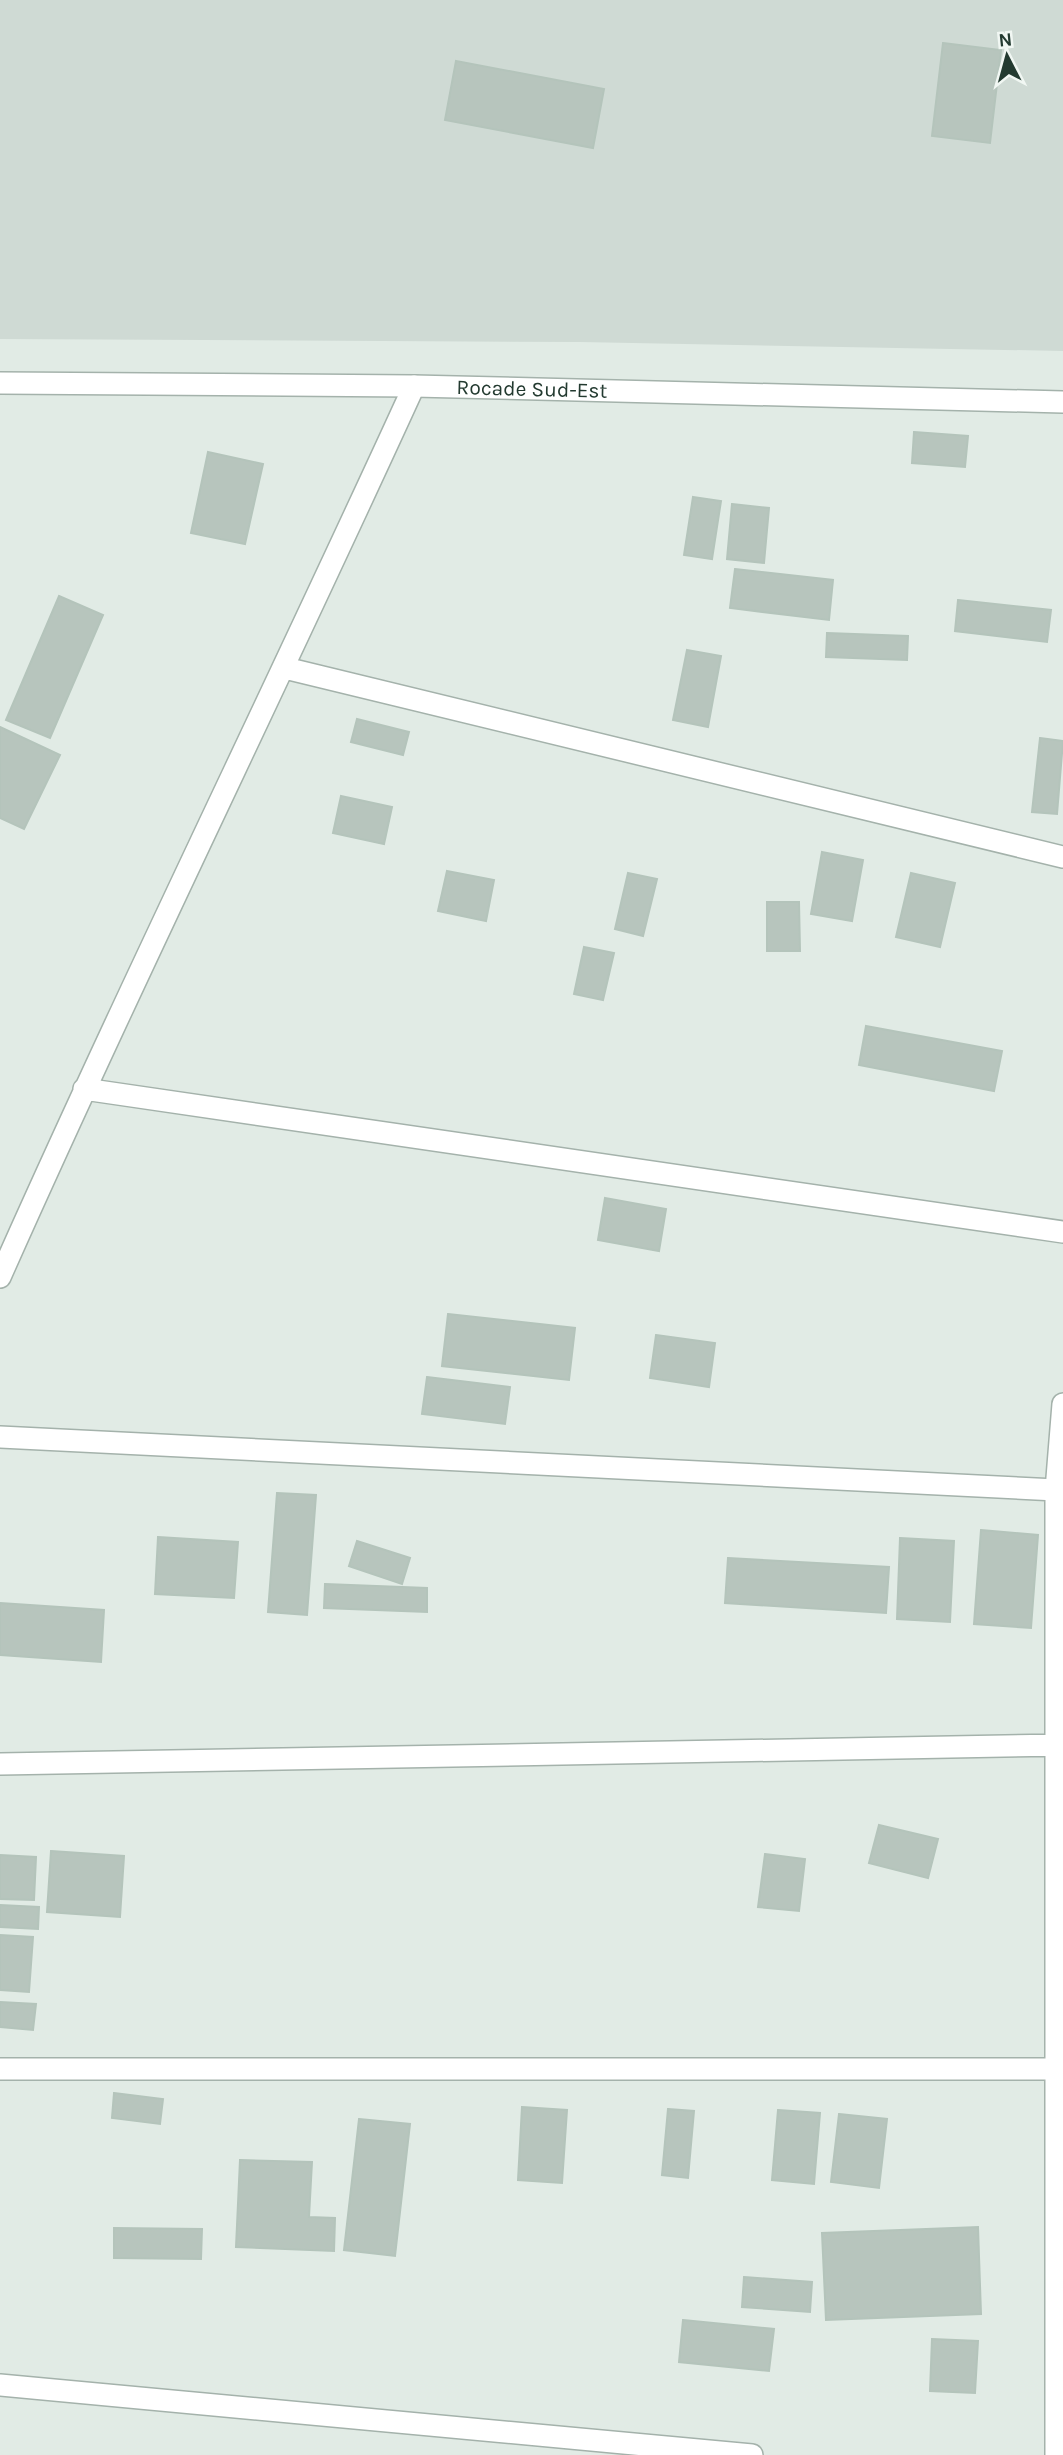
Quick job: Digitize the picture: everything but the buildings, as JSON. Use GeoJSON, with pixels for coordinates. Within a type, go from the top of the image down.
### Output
{"type":"FeatureCollection","features":[{"type":"Feature","properties":{"kind":"street","name":"Rocade Sud-Est"},"geometry":{"type":"LineString","coordinates":[[0,383],[414,386],[1063,402]]}},
{"type":"Feature","properties":{"kind":"street"},"geometry":{"type":"LineString","coordinates":[[0,1277],[84,1089],[285,668],[414,386]]}},
{"type":"Feature","properties":{"kind":"street"},"geometry":{"type":"LineString","coordinates":[[285,668],[1063,857]]}},
{"type":"Feature","properties":{"kind":"street"},"geometry":{"type":"LineString","coordinates":[[84,1089],[1063,1232]]}},
{"type":"Feature","properties":{"kind":"street"},"geometry":{"type":"LineString","coordinates":[[1056,2455],[1059,1745],[1056,1490],[1063,1404]]}},
{"type":"Feature","properties":{"kind":"street"},"geometry":{"type":"LineString","coordinates":[[0,1437],[1056,1490]]}},
{"type":"Feature","properties":{"kind":"street"},"geometry":{"type":"LineString","coordinates":[[0,1764],[1059,1745]]}},
{"type":"Feature","properties":{"kind":"street"},"geometry":{"type":"LineString","coordinates":[[0,2069],[1059,2069]]}},
{"type":"Feature","properties":{"kind":"street"},"geometry":{"type":"LineString","coordinates":[[0,2385],[752,2455]]}},
{"type":"Feature","properties":{"kind":"shaded area"},"geometry":{"type":"Polygon","coordinates":[[[0,0],[1063,0],[1063,351],[580,342],[0,339],[0,0]]]}}]}
